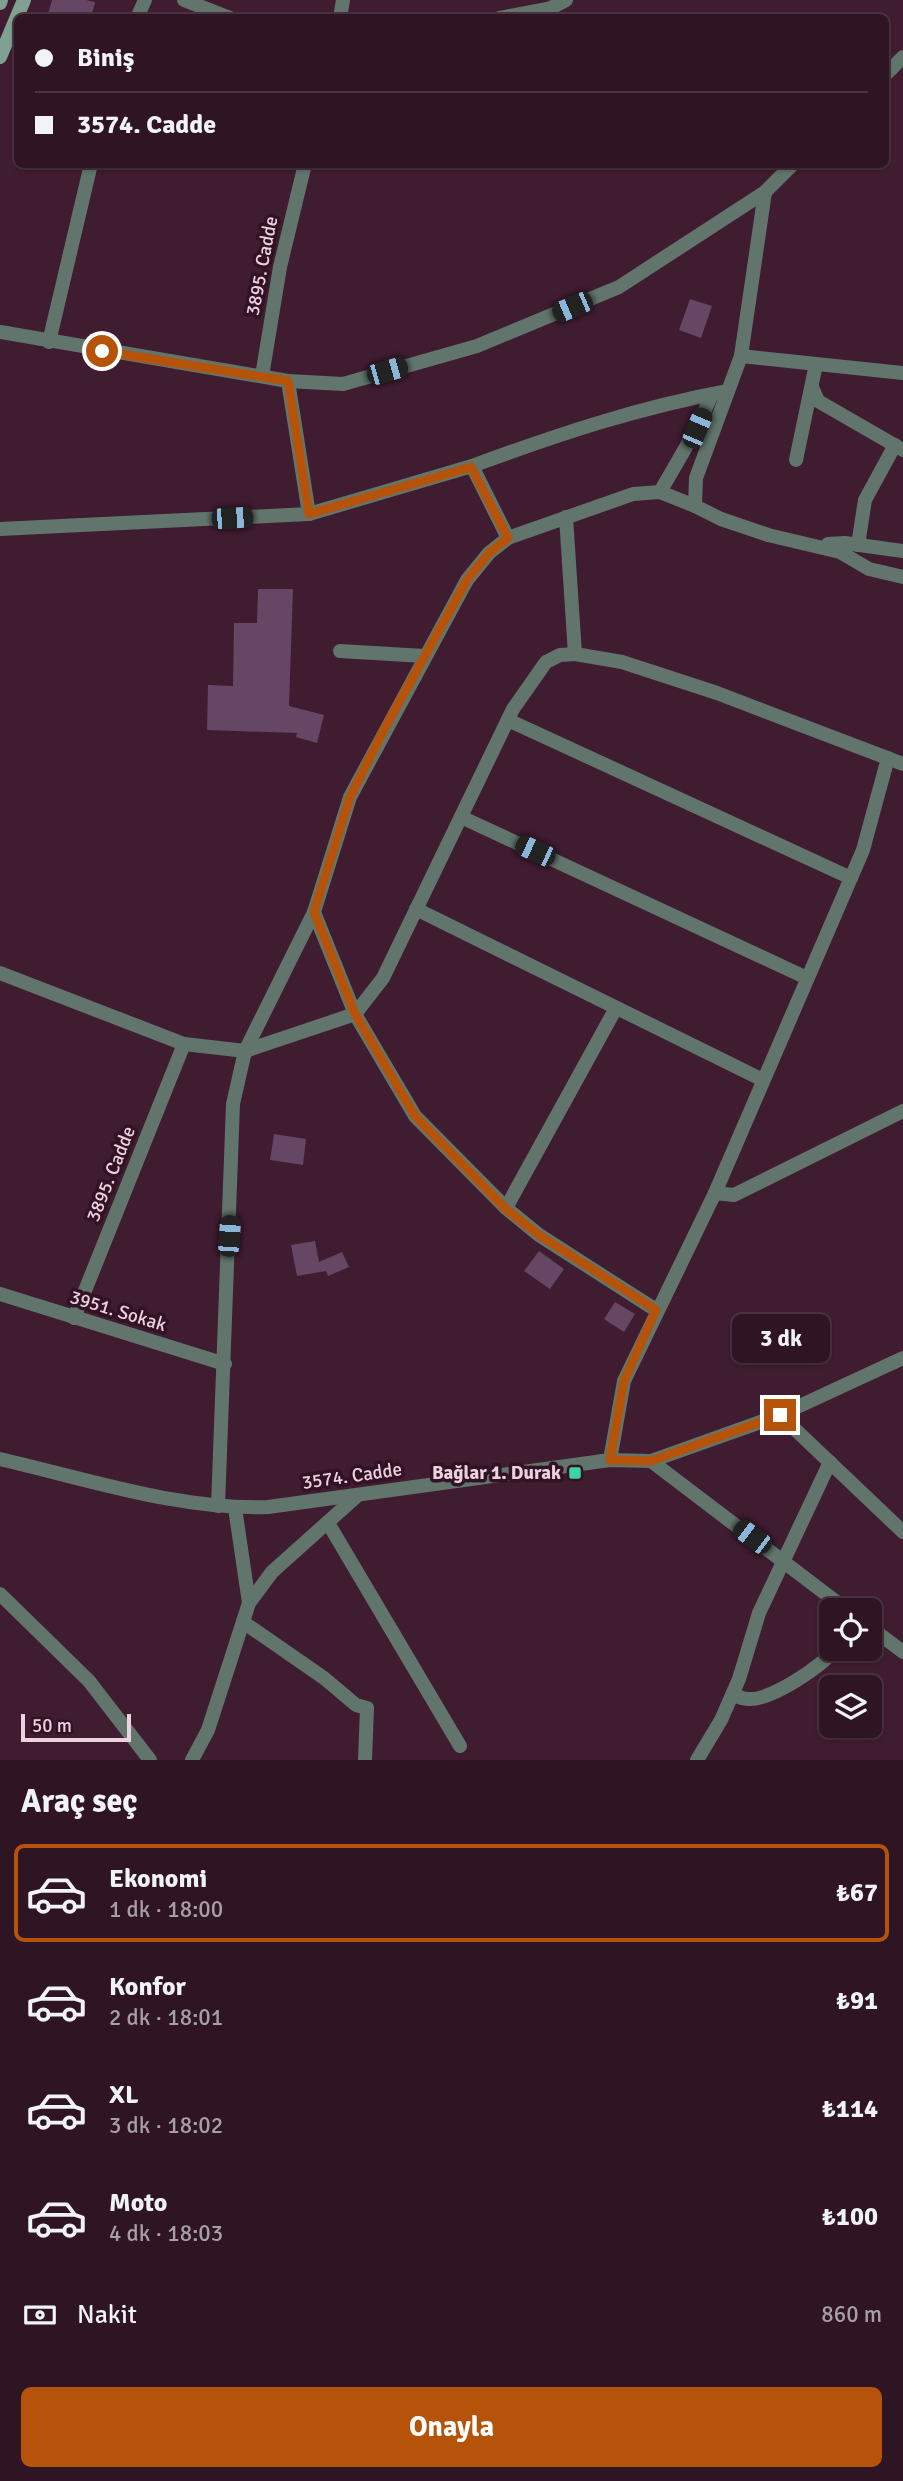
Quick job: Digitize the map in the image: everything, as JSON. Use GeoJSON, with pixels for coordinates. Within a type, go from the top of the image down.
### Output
{"type":"FeatureCollection","features":[{"type":"Feature","properties":{"kind":"main road"},"geometry":{"type":"LineString","coordinates":[[0,57],[14,24]]}},
{"type":"Feature","properties":{"kind":"street"},"geometry":{"type":"LineString","coordinates":[[184,0],[220,14]]}},
{"type":"Feature","properties":{"kind":"street"},"geometry":{"type":"LineString","coordinates":[[520,14],[551,8],[566,0]]}},
{"type":"Feature","properties":{"kind":"street"},"geometry":{"type":"LineString","coordinates":[[889,71],[903,57]]}},
{"type":"Feature","properties":{"kind":"street"},"geometry":{"type":"LineString","coordinates":[[49,342],[90,168]]}},
{"type":"Feature","properties":{"kind":"street","name":"3895. Cadde"},"geometry":{"type":"LineString","coordinates":[[262,376],[280,267],[304,168]]}},
{"type":"Feature","properties":{"kind":"street"},"geometry":{"type":"LineString","coordinates":[[0,332],[288,381],[342,384],[477,346],[619,287],[765,192],[789,168]]}},
{"type":"Feature","properties":{"kind":"street"},"geometry":{"type":"LineString","coordinates":[[695,506],[696,478],[741,356],[765,192]]}},
{"type":"Feature","properties":{"kind":"street"},"geometry":{"type":"LineString","coordinates":[[741,356],[903,373]]}},
{"type":"Feature","properties":{"kind":"street"},"geometry":{"type":"LineString","coordinates":[[796,460],[816,364]]}},
{"type":"Feature","properties":{"kind":"street"},"geometry":{"type":"LineString","coordinates":[[288,381],[309,514]]}},
{"type":"Feature","properties":{"kind":"street"},"geometry":{"type":"LineString","coordinates":[[812,387],[818,401],[899,447],[865,500],[858,545]]}},
{"type":"Feature","properties":{"kind":"street"},"geometry":{"type":"LineString","coordinates":[[0,529],[309,514],[471,467],[569,430],[670,401],[728,391]]}},
{"type":"Feature","properties":{"kind":"street"},"geometry":{"type":"LineString","coordinates":[[660,492],[697,428],[712,394]]}},
{"type":"Feature","properties":{"kind":"street"},"geometry":{"type":"LineString","coordinates":[[471,467],[508,538]]}},
{"type":"Feature","properties":{"kind":"street"},"geometry":{"type":"LineString","coordinates":[[218,1506],[233,1104],[245,1051],[314,912],[350,797],[467,580],[489,553],[508,538],[633,495],[660,492],[721,519],[841,552],[869,569],[903,578]]}},
{"type":"Feature","properties":{"kind":"street"},"geometry":{"type":"LineString","coordinates":[[566,517],[575,654]]}},
{"type":"Feature","properties":{"kind":"street"},"geometry":{"type":"LineString","coordinates":[[814,545],[858,545],[903,551]]}},
{"type":"Feature","properties":{"kind":"street"},"geometry":{"type":"LineString","coordinates":[[340,651],[424,656]]}},
{"type":"Feature","properties":{"kind":"street"},"geometry":{"type":"LineString","coordinates":[[0,973],[184,1044],[245,1051],[355,1014],[383,978],[508,720],[546,662],[560,655],[575,654],[622,662],[896,756],[903,764]]}},
{"type":"Feature","properties":{"kind":"street"},"geometry":{"type":"LineString","coordinates":[[508,720],[851,877]]}},
{"type":"Feature","properties":{"kind":"street"},"geometry":{"type":"LineString","coordinates":[[610,1460],[624,1381],[656,1310],[715,1193],[863,850],[896,756]]}},
{"type":"Feature","properties":{"kind":"street"},"geometry":{"type":"LineString","coordinates":[[461,817],[807,978]]}},
{"type":"Feature","properties":{"kind":"street"},"geometry":{"type":"LineString","coordinates":[[416,909],[763,1080]]}},
{"type":"Feature","properties":{"kind":"street"},"geometry":{"type":"LineString","coordinates":[[314,912],[355,1014],[415,1116],[506,1209],[539,1235],[656,1310]]}},
{"type":"Feature","properties":{"kind":"street"},"geometry":{"type":"LineString","coordinates":[[506,1209],[616,1008]]}},
{"type":"Feature","properties":{"kind":"street","name":"3895. Cadde"},"geometry":{"type":"LineString","coordinates":[[74,1318],[184,1044]]}},
{"type":"Feature","properties":{"kind":"street"},"geometry":{"type":"LineString","coordinates":[[715,1193],[734,1195],[903,1111]]}},
{"type":"Feature","properties":{"kind":"street","name":"3951. Sokak"},"geometry":{"type":"LineString","coordinates":[[0,1294],[225,1364]]}},
{"type":"Feature","properties":{"kind":"street","name":"3574. Cadde"},"geometry":{"type":"LineString","coordinates":[[0,1459],[218,1506],[268,1507],[610,1460],[651,1461],[780,1415],[903,1358]]}},
{"type":"Feature","properties":{"kind":"street"},"geometry":{"type":"LineString","coordinates":[[780,1415],[903,1532]]}},
{"type":"Feature","properties":{"kind":"street"},"geometry":{"type":"LineString","coordinates":[[651,1461],[831,1598]]}},
{"type":"Feature","properties":{"kind":"street"},"geometry":{"type":"LineString","coordinates":[[715,1760],[699,1756],[732,1695],[759,1613],[830,1462]]}},
{"type":"Feature","properties":{"kind":"street"},"geometry":{"type":"LineString","coordinates":[[192,1760],[208,1730],[249,1604],[272,1572],[359,1494]]}},
{"type":"Feature","properties":{"kind":"street"},"geometry":{"type":"LineString","coordinates":[[235,1508],[249,1604]]}},
{"type":"Feature","properties":{"kind":"street"},"geometry":{"type":"LineString","coordinates":[[328,1523],[460,1746]]}},
{"type":"Feature","properties":{"kind":"street"},"geometry":{"type":"LineString","coordinates":[[0,1594],[89,1681],[150,1760]]}},
{"type":"Feature","properties":{"kind":"street"},"geometry":{"type":"LineString","coordinates":[[243,1622],[324,1678],[356,1705],[367,1708],[365,1760]]}},
{"type":"Feature","properties":{"kind":"street"},"geometry":{"type":"LineString","coordinates":[[882,1636],[903,1652]]}},
{"type":"Feature","properties":{"kind":"street"},"geometry":{"type":"LineString","coordinates":[[732,1695],[749,1700],[760,1698],[801,1678],[821,1661]]}},
{"type":"Feature","properties":{"kind":"building"},"geometry":{"type":"Polygon","coordinates":[[[52,0],[95,2],[92,14],[48,14],[52,0]]]}},
{"type":"Feature","properties":{"kind":"building"},"geometry":{"type":"Polygon","coordinates":[[[690,299],[712,306],[701,338],[679,330],[690,299]]]}},
{"type":"Feature","properties":{"kind":"building"},"geometry":{"type":"Polygon","coordinates":[[[258,589],[293,589],[289,706],[324,715],[317,743],[296,737],[297,733],[207,730],[208,685],[233,686],[234,623],[257,623],[258,589]]]}},
{"type":"Feature","properties":{"kind":"building"},"geometry":{"type":"Polygon","coordinates":[[[274,1134],[306,1139],[303,1165],[270,1160],[274,1134]]]}},
{"type":"Feature","properties":{"kind":"building"},"geometry":{"type":"Polygon","coordinates":[[[315,1241],[319,1262],[342,1252],[349,1267],[328,1276],[326,1271],[297,1276],[291,1245],[315,1241]]]}},
{"type":"Feature","properties":{"kind":"building"},"geometry":{"type":"Polygon","coordinates":[[[539,1251],[564,1269],[550,1289],[524,1271],[539,1251]]]}},
{"type":"Feature","properties":{"kind":"building"},"geometry":{"type":"Polygon","coordinates":[[[615,1302],[635,1314],[624,1332],[604,1319],[615,1302]]]}},
{"type":"Feature","properties":{"kind":"place","name":"Bağlar 1. Durak"},"geometry":{"type":"Point","coordinates":[575,1473]}},
{"type":"Feature","properties":{"kind":"route"},"geometry":{"type":"LineString","coordinates":[[102,351],[288,381],[309,514],[471,467],[508,538],[489,553],[467,580],[385,728],[350,797],[314,912],[355,1014],[415,1116],[506,1209],[539,1235],[656,1310],[624,1381],[610,1460],[651,1461],[780,1415]]}}]}
